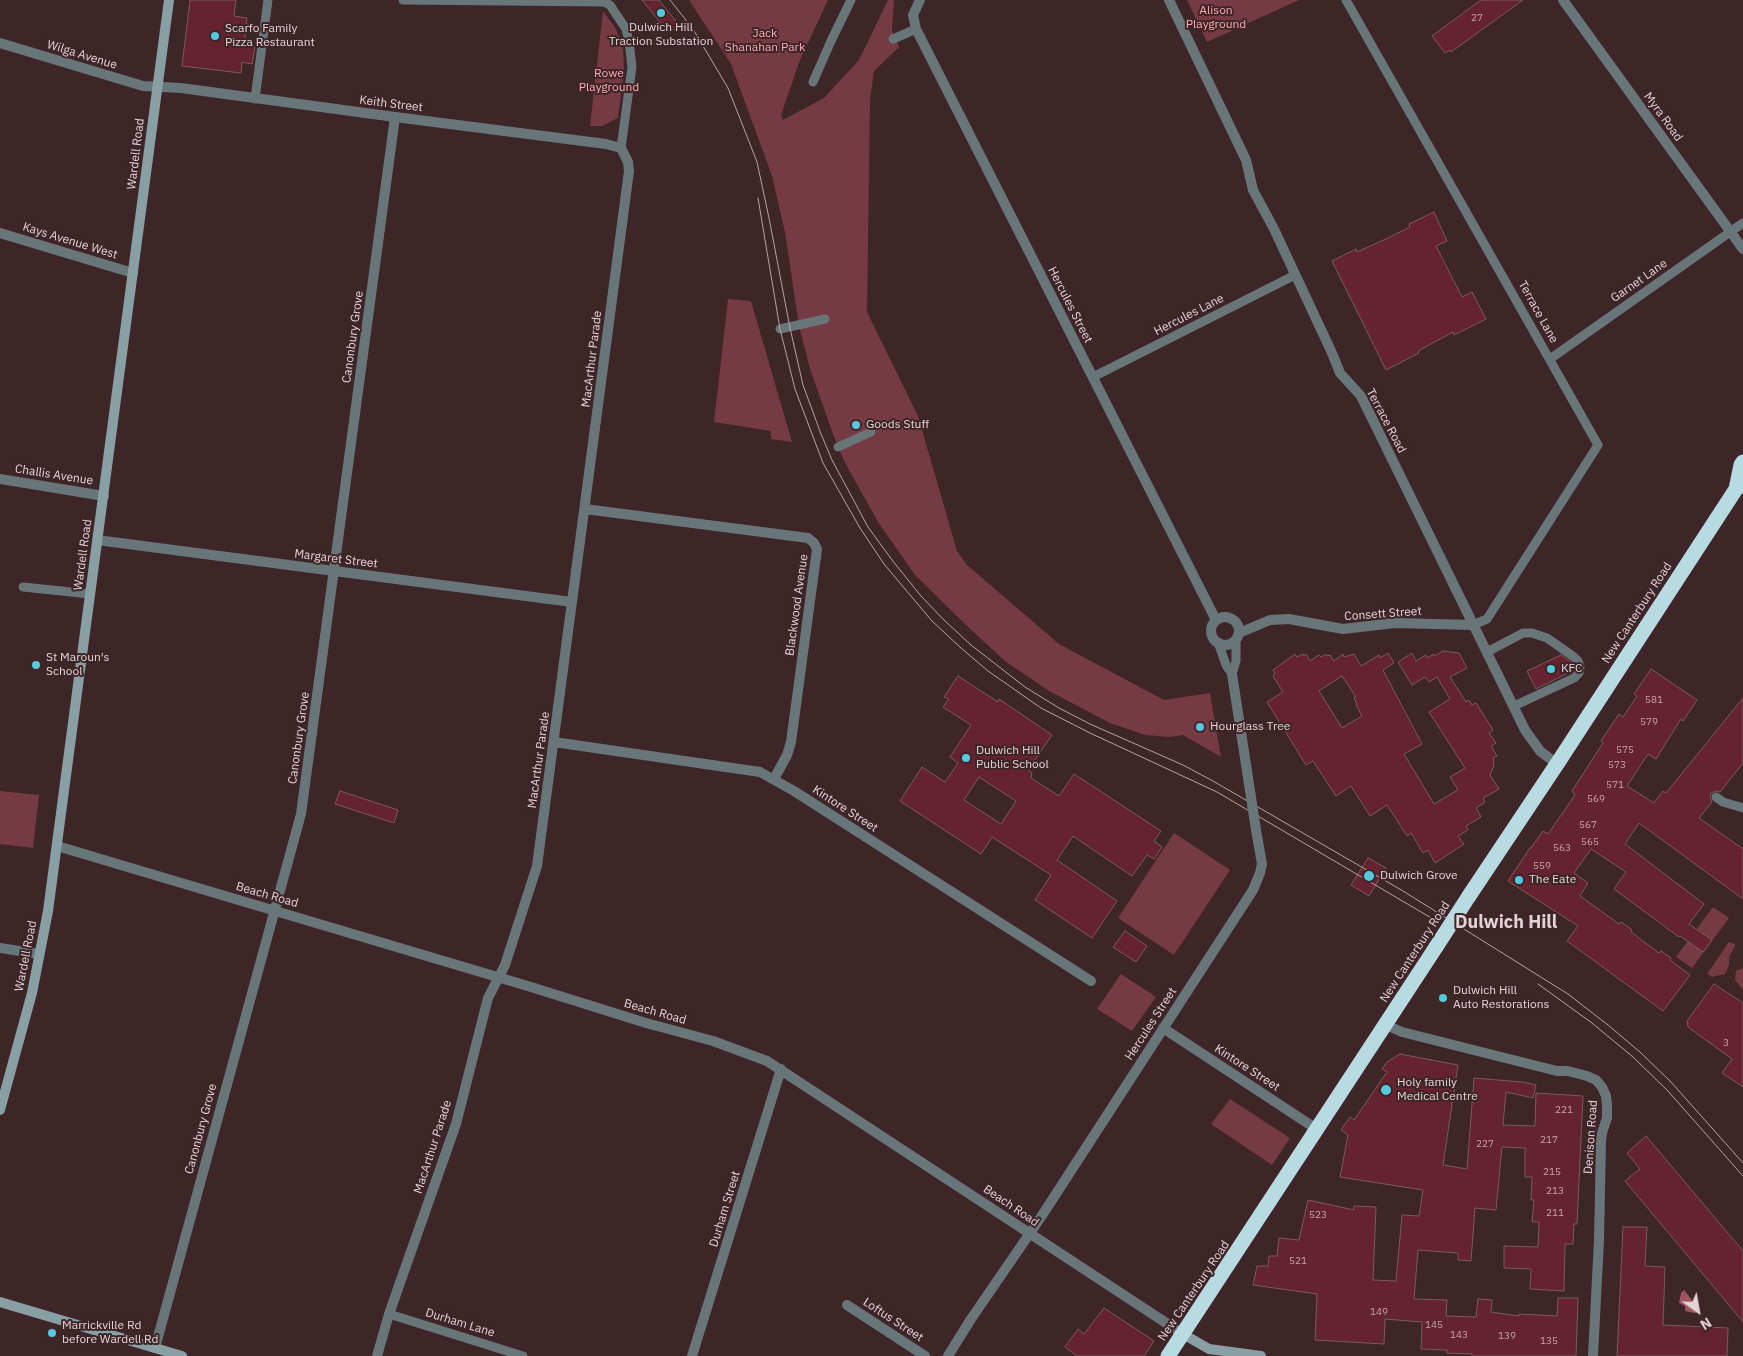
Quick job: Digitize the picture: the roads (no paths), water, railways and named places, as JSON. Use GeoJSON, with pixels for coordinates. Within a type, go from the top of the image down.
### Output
{"type":"FeatureCollection","features":[{"type":"Feature","properties":{"kind":"highway","name":"New Canterbury Road"},"geometry":{"type":"LineString","coordinates":[[1168,1356],[1740,486],[1741,465],[1743,462]]}},
{"type":"Feature","properties":{"kind":"main road","name":"Wardell Road"},"geometry":{"type":"LineString","coordinates":[[0,1110],[32,993],[58,846],[169,0]]}},
{"type":"Feature","properties":{"kind":"main road"},"geometry":{"type":"LineString","coordinates":[[0,1302],[182,1356]]}},
{"type":"Feature","properties":{"kind":"main road"},"geometry":{"type":"LineString","coordinates":[[1183,1334],[1208,1349],[1261,1356]]}},
{"type":"Feature","properties":{"kind":"street","name":"Hercules Street"},"geometry":{"type":"LineString","coordinates":[[920,0],[912,15],[916,29],[1216,620]]}},
{"type":"Feature","properties":{"kind":"street","name":"Terrace Road"},"geometry":{"type":"LineString","coordinates":[[1169,0],[1246,160],[1253,190],[1296,276],[1340,373],[1361,396],[1531,740],[1540,751],[1557,764]]}},
{"type":"Feature","properties":{"kind":"street","name":"Myra Road"},"geometry":{"type":"LineString","coordinates":[[1563,0],[1743,249]]}},
{"type":"Feature","properties":{"kind":"street","name":"Wilga Avenue"},"geometry":{"type":"LineString","coordinates":[[0,42],[143,86],[158,87]]}},
{"type":"Feature","properties":{"kind":"street","name":"Keith Street"},"geometry":{"type":"LineString","coordinates":[[158,87],[181,88],[606,144],[620,148]]}},
{"type":"Feature","properties":{"kind":"street","name":"Canonbury Grove"},"geometry":{"type":"LineString","coordinates":[[155,1348],[301,814],[395,117]]}},
{"type":"Feature","properties":{"kind":"street","name":"MacArthur Parade"},"geometry":{"type":"LineString","coordinates":[[377,1356],[389,1314],[456,1124],[488,998],[505,965],[537,866],[629,171],[626,155],[620,148]]}},
{"type":"Feature","properties":{"kind":"street","name":"Kays Avenue West"},"geometry":{"type":"LineString","coordinates":[[0,233],[133,273]]}},
{"type":"Feature","properties":{"kind":"street","name":"Challis Avenue"},"geometry":{"type":"LineString","coordinates":[[0,479],[104,496]]}},
{"type":"Feature","properties":{"kind":"street","name":"Blackwood Avenue"},"geometry":{"type":"LineString","coordinates":[[585,509],[808,538],[814,543],[817,549],[791,742],[787,755],[774,779]]}},
{"type":"Feature","properties":{"kind":"street","name":"Margaret Street"},"geometry":{"type":"LineString","coordinates":[[97,540],[572,602]]}},
{"type":"Feature","properties":{"kind":"street"},"geometry":{"type":"LineString","coordinates":[[1224,617],[1232,619],[1238,625],[1237,636],[1226,644],[1218,642],[1212,632],[1216,620],[1224,617]]}},
{"type":"Feature","properties":{"kind":"street","name":"Consett Street"},"geometry":{"type":"LineString","coordinates":[[1237,636],[1270,620],[1289,619],[1343,629],[1395,623],[1473,625]]}},
{"type":"Feature","properties":{"kind":"street","name":"Hercules Street"},"geometry":{"type":"LineString","coordinates":[[948,1356],[971,1319],[1030,1234],[1257,882],[1262,864],[1232,674]]}},
{"type":"Feature","properties":{"kind":"street","name":"Kintore Street"},"geometry":{"type":"LineString","coordinates":[[554,742],[760,772],[774,779],[1091,981]]}},
{"type":"Feature","properties":{"kind":"street","name":"Beach Road"},"geometry":{"type":"LineString","coordinates":[[58,846],[731,1047],[758,1057],[781,1068],[1183,1334]]}},
{"type":"Feature","properties":{"kind":"street"},"geometry":{"type":"LineString","coordinates":[[0,948],[39,954]]}},
{"type":"Feature","properties":{"kind":"street","name":"Denison Road"},"geometry":{"type":"LineString","coordinates":[[1386,1026],[1402,1032],[1557,1071],[1568,1071],[1587,1076],[1596,1080],[1602,1087],[1606,1096],[1607,1118],[1601,1141],[1599,1240],[1593,1356]]}},
{"type":"Feature","properties":{"kind":"street","name":"Kintore Street"},"geometry":{"type":"LineString","coordinates":[[1163,1028],[1318,1130]]}},
{"type":"Feature","properties":{"kind":"street","name":"Durham Street"},"geometry":{"type":"LineString","coordinates":[[692,1356],[781,1068]]}},
{"type":"Feature","properties":{"kind":"street","name":"Loftus Street"},"geometry":{"type":"LineString","coordinates":[[847,1305],[924,1356]]}},
{"type":"Feature","properties":{"kind":"lane"},"geometry":{"type":"LineString","coordinates":[[255,99],[268,0]]}},
{"type":"Feature","properties":{"kind":"lane"},"geometry":{"type":"LineString","coordinates":[[403,0],[604,2],[610,4],[626,29],[632,67],[620,148]]}},
{"type":"Feature","properties":{"kind":"lane"},"geometry":{"type":"LineString","coordinates":[[813,82],[851,0]]}},
{"type":"Feature","properties":{"kind":"lane","name":"Terrace Lane"},"geometry":{"type":"LineString","coordinates":[[1346,0],[1598,445],[1487,618],[1473,625]]}},
{"type":"Feature","properties":{"kind":"lane"},"geometry":{"type":"LineString","coordinates":[[893,39],[916,29]]}},
{"type":"Feature","properties":{"kind":"lane","name":"Garnet Lane"},"geometry":{"type":"LineString","coordinates":[[1550,359],[1743,223]]}},
{"type":"Feature","properties":{"kind":"lane","name":"Hercules Lane"},"geometry":{"type":"LineString","coordinates":[[1093,377],[1296,276]]}},
{"type":"Feature","properties":{"kind":"lane"},"geometry":{"type":"LineString","coordinates":[[780,330],[824,319]]}},
{"type":"Feature","properties":{"kind":"lane"},"geometry":{"type":"LineString","coordinates":[[838,447],[871,432]]}},
{"type":"Feature","properties":{"kind":"lane"},"geometry":{"type":"LineString","coordinates":[[23,587],[90,594]]}},
{"type":"Feature","properties":{"kind":"lane"},"geometry":{"type":"LineString","coordinates":[[1486,652],[1523,633],[1532,633],[1547,638],[1574,657],[1580,667],[1579,673],[1574,678],[1514,706]]}},
{"type":"Feature","properties":{"kind":"lane"},"geometry":{"type":"LineString","coordinates":[[1232,674],[1236,661],[1237,636]]}},
{"type":"Feature","properties":{"kind":"lane"},"geometry":{"type":"LineString","coordinates":[[1218,642],[1226,665],[1232,674]]}},
{"type":"Feature","properties":{"kind":"lane"},"geometry":{"type":"LineString","coordinates":[[1716,797],[1723,802],[1743,808]]}},
{"type":"Feature","properties":{"kind":"lane","name":"Durham Lane"},"geometry":{"type":"LineString","coordinates":[[389,1314],[523,1356]]}},
{"type":"Feature","properties":{"kind":"tram line"},"geometry":{"type":"LineString","coordinates":[[670,0],[693,29],[728,88],[757,162],[803,385],[821,434],[832,460],[868,527],[921,596],[971,645],[1025,687],[1059,708],[1090,724],[1183,765],[1213,781],[1403,891],[1568,994],[1640,1052],[1671,1082],[1743,1163]]}},
{"type":"Feature","properties":{"kind":"tram line"},"geometry":{"type":"LineString","coordinates":[[758,198],[780,329],[795,389],[823,463],[860,528],[884,564],[932,621],[988,671],[1041,708],[1217,792],[1433,919]]}},
{"type":"Feature","properties":{"kind":"tram line"},"geometry":{"type":"LineString","coordinates":[[1538,984],[1592,1023],[1633,1057],[1667,1090],[1743,1176]]}},
{"type":"Feature","properties":{"kind":"place","name":"Dulwich Hill Traction Substation"},"geometry":{"type":"Point","coordinates":[661,13]}},
{"type":"Feature","properties":{"kind":"place","name":"Scarfo Family Pizza Restaurant"},"geometry":{"type":"Point","coordinates":[215,36]}},
{"type":"Feature","properties":{"kind":"place","name":"Goods Stuff"},"geometry":{"type":"Point","coordinates":[856,425]}},
{"type":"Feature","properties":{"kind":"place","name":"St Maroun's School"},"geometry":{"type":"Point","coordinates":[36,665]}},
{"type":"Feature","properties":{"kind":"place","name":"KFC"},"geometry":{"type":"Point","coordinates":[1551,669]}},
{"type":"Feature","properties":{"kind":"place","name":"Hourglass Tree"},"geometry":{"type":"Point","coordinates":[1200,727]}},
{"type":"Feature","properties":{"kind":"place","name":"Dulwich Hill Public School"},"geometry":{"type":"Point","coordinates":[966,758]}},
{"type":"Feature","properties":{"kind":"place","name":"Dulwich Grove"},"geometry":{"type":"Point","coordinates":[1369,876]}},
{"type":"Feature","properties":{"kind":"place","name":"The Eate"},"geometry":{"type":"Point","coordinates":[1519,880]}},
{"type":"Feature","properties":{"kind":"place","name":"Dulwich Hill Auto Restorations"},"geometry":{"type":"Point","coordinates":[1443,998]}},
{"type":"Feature","properties":{"kind":"place","name":"Holy family Medical Centre"},"geometry":{"type":"Point","coordinates":[1386,1090]}},
{"type":"Feature","properties":{"kind":"place","name":"Marrickville Rd before Wardell Rd"},"geometry":{"type":"Point","coordinates":[52,1333]}},
{"type":"Feature","properties":{"kind":"district","name":"Dulwich Hill"},"geometry":{"type":"Point","coordinates":[1506,923]}},
{"type":"Feature","properties":{"kind":"park label","name":"Alison Playground"},"geometry":{"type":"Point","coordinates":[1216,18]}},
{"type":"Feature","properties":{"kind":"park label","name":"Jack Shanahan Park"},"geometry":{"type":"Point","coordinates":[765,41]}},
{"type":"Feature","properties":{"kind":"park label","name":"Rowe Playground"},"geometry":{"type":"Point","coordinates":[609,81]}}]}
